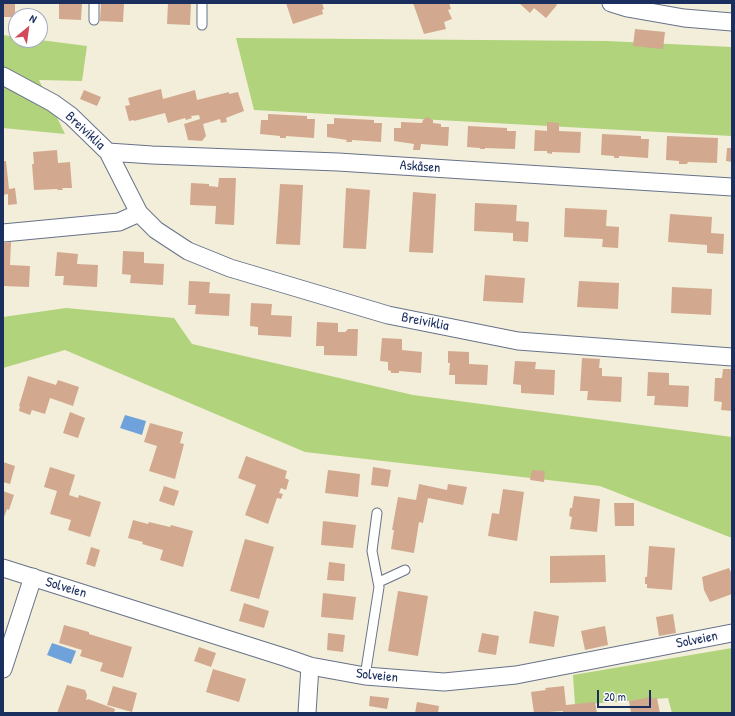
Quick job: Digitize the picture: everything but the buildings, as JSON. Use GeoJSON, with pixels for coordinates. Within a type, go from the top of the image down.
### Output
{"type":"FeatureCollection","features":[{"type":"Feature","properties":{"kind":"street"},"geometry":{"type":"LineString","coordinates":[[611,3],[627,8],[684,18],[732,22]]}},
{"type":"Feature","properties":{"kind":"street","name":"Breiviklia"},"geometry":{"type":"LineString","coordinates":[[3,76],[53,103],[71,116],[108,152],[138,213],[156,230],[188,251],[230,268],[388,315],[518,341],[732,357]]}},
{"type":"Feature","properties":{"kind":"street","name":"Askåsen"},"geometry":{"type":"LineString","coordinates":[[108,152],[338,162],[732,187]]}},
{"type":"Feature","properties":{"kind":"street"},"geometry":{"type":"LineString","coordinates":[[3,233],[119,222],[138,213]]}},
{"type":"Feature","properties":{"kind":"street","name":"Solveien"},"geometry":{"type":"LineString","coordinates":[[3,568],[310,666],[366,676],[444,682],[516,675],[732,634]]}},
{"type":"Feature","properties":{"kind":"street","name":"Solveien"},"geometry":{"type":"LineString","coordinates":[[3,669],[33,577]]}},
{"type":"Feature","properties":{"kind":"street"},"geometry":{"type":"LineString","coordinates":[[307,713],[310,666]]}},
{"type":"Feature","properties":{"kind":"lane"},"geometry":{"type":"LineString","coordinates":[[94,3],[94,20]]}},
{"type":"Feature","properties":{"kind":"lane"},"geometry":{"type":"LineString","coordinates":[[202,3],[202,25]]}},
{"type":"Feature","properties":{"kind":"lane"},"geometry":{"type":"LineString","coordinates":[[366,676],[377,609],[379,582],[372,551],[377,513]]}},
{"type":"Feature","properties":{"kind":"lane"},"geometry":{"type":"LineString","coordinates":[[379,582],[405,570]]}},
{"type":"Feature","properties":{"kind":"green space"},"geometry":{"type":"Polygon","coordinates":[[[3,35],[8,36],[8,48],[48,48],[48,41],[87,46],[82,81],[39,80],[65,134],[3,128],[3,35]]]}},
{"type":"Feature","properties":{"kind":"green space"},"geometry":{"type":"Polygon","coordinates":[[[236,38],[607,41],[732,47],[732,136],[254,110],[236,38]]]}},
{"type":"Feature","properties":{"kind":"green space"},"geometry":{"type":"Polygon","coordinates":[[[66,308],[174,318],[192,344],[413,395],[732,437],[732,538],[600,486],[305,452],[65,350],[3,368],[3,317],[66,308]]]}},
{"type":"Feature","properties":{"kind":"green space"},"geometry":{"type":"Polygon","coordinates":[[[732,648],[732,713],[672,713],[668,698],[575,705],[573,675],[732,648]]]}},
{"type":"Feature","properties":{"kind":"water"},"geometry":{"type":"Polygon","coordinates":[[[125,415],[146,421],[142,435],[120,428],[125,415]]]}},
{"type":"Feature","properties":{"kind":"water"},"geometry":{"type":"Polygon","coordinates":[[[52,643],[76,651],[71,664],[47,655],[52,643]]]}}]}
